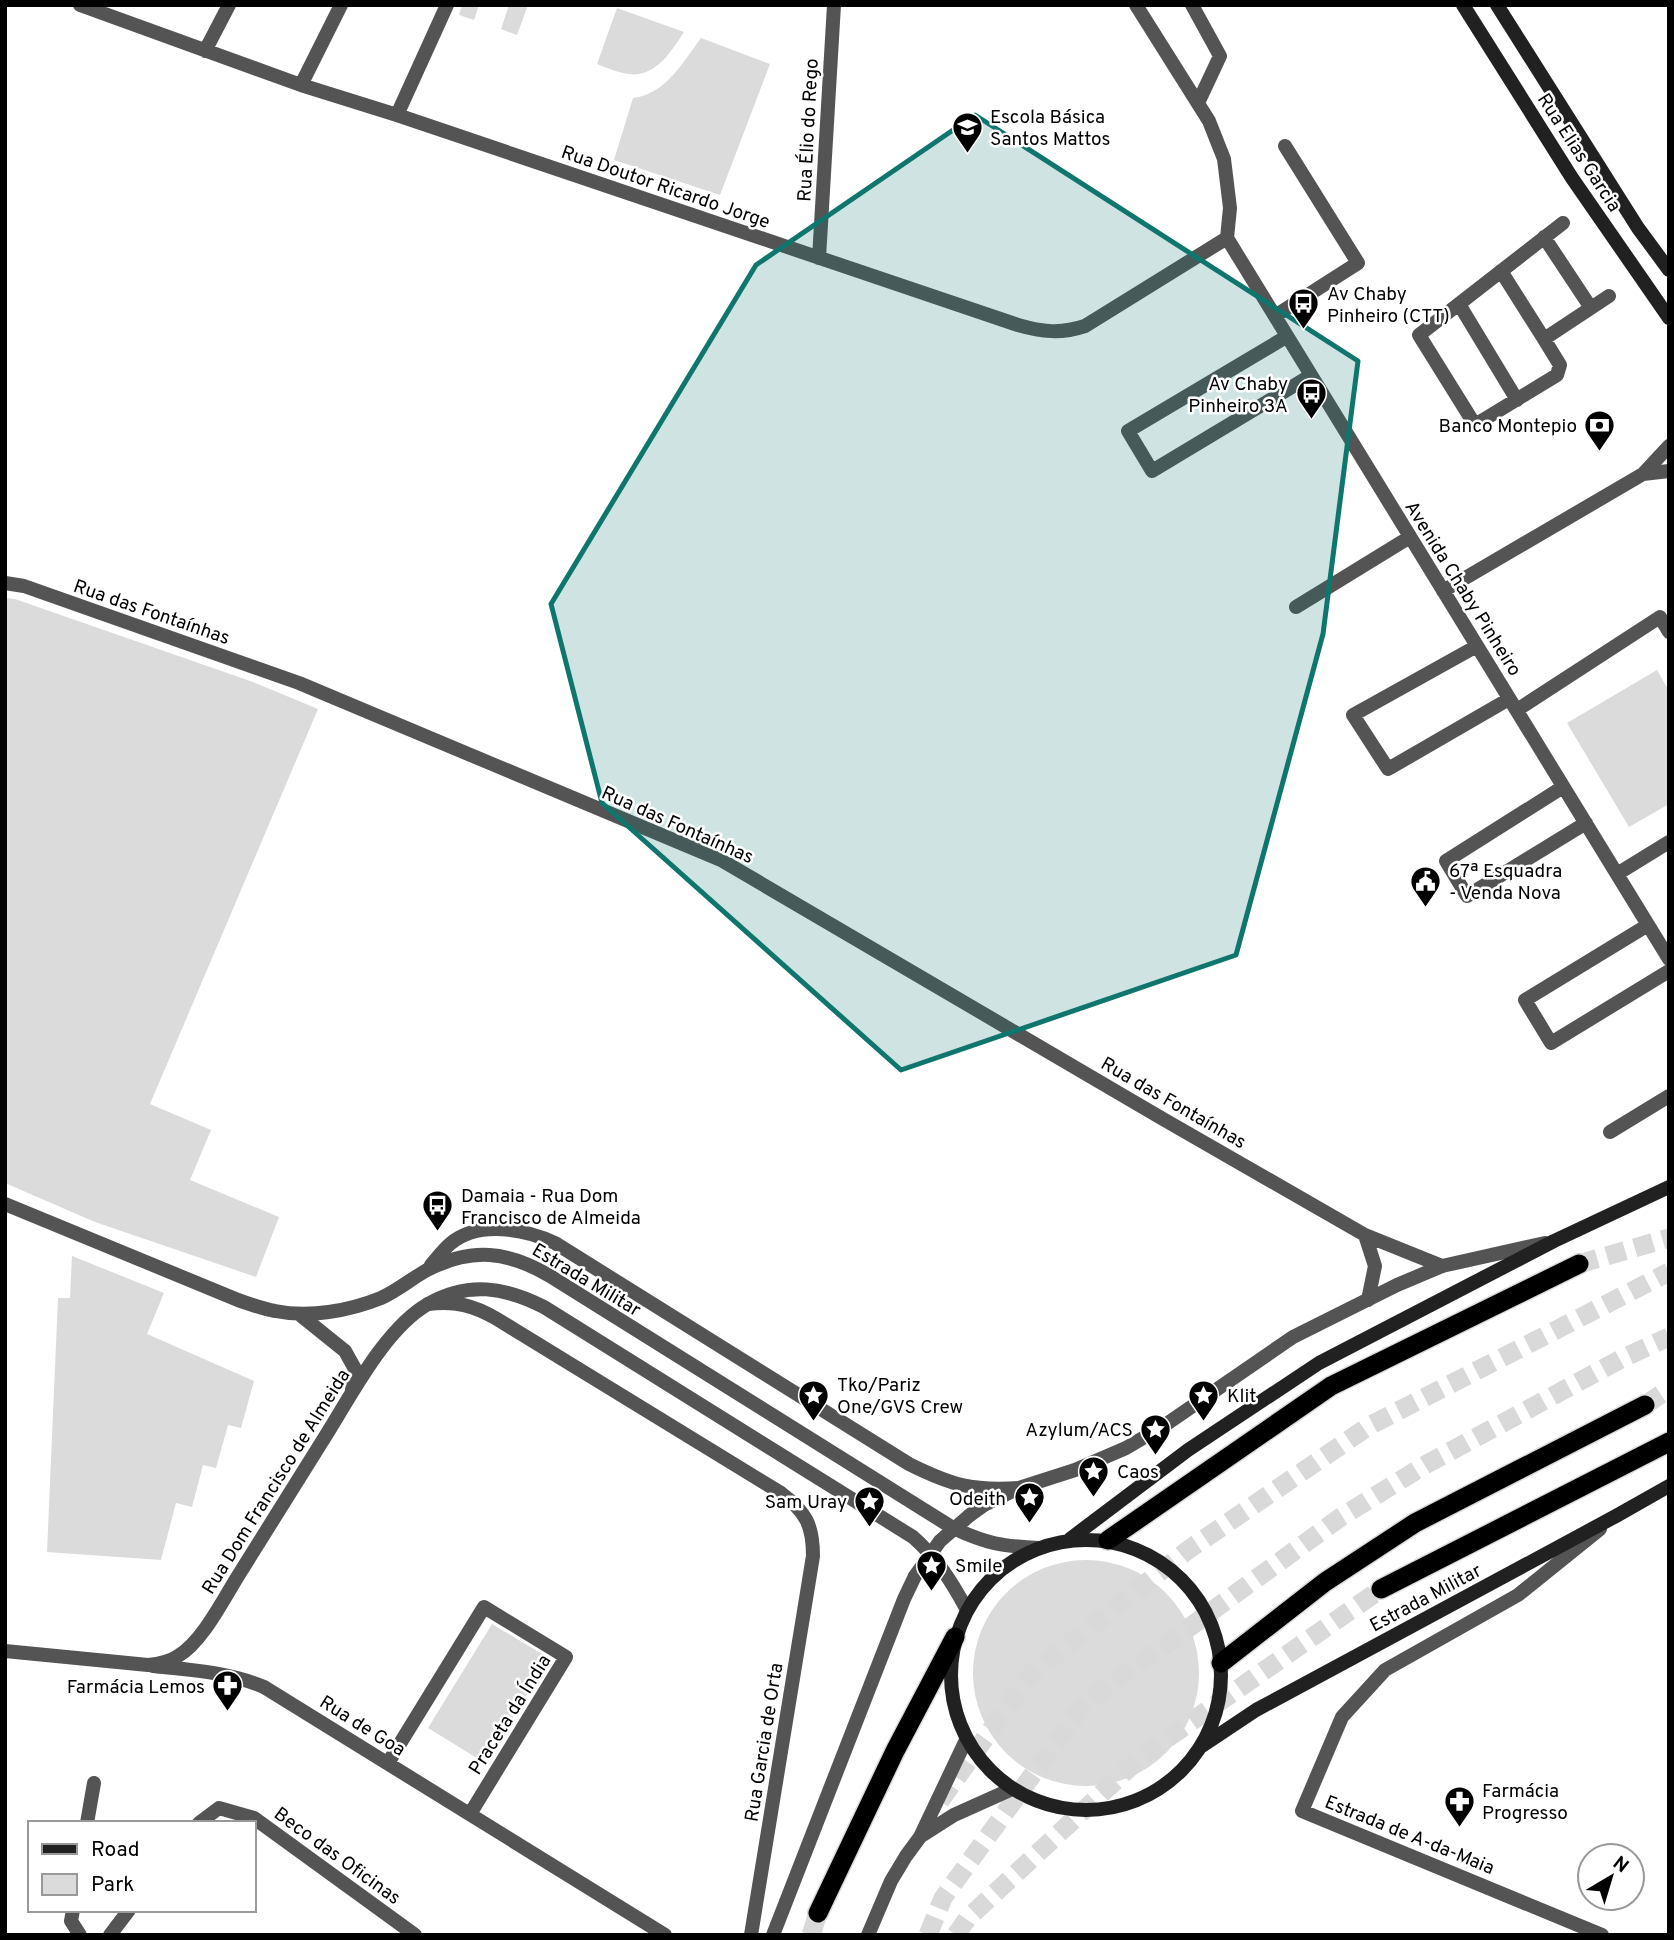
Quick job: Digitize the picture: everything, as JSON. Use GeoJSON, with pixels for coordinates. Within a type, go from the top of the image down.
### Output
{"type":"FeatureCollection","features":[{"type":"Feature","properties":{"kind":"highway"},"geometry":{"type":"LineString","coordinates":[[1108,1540],[1331,1386],[1579,1264]]}},
{"type":"Feature","properties":{"kind":"highway"},"geometry":{"type":"LineString","coordinates":[[1221,1662],[1325,1582],[1415,1524],[1645,1405]]}},
{"type":"Feature","properties":{"kind":"highway"},"geometry":{"type":"LineString","coordinates":[[1381,1589],[1669,1442]]}},
{"type":"Feature","properties":{"kind":"highway"},"geometry":{"type":"LineString","coordinates":[[818,1913],[895,1751],[955,1637]]}},
{"type":"Feature","properties":{"kind":"main road","name":"Rua Elias Garcia"},"geometry":{"type":"LineString","coordinates":[[1463,5],[1572,178],[1669,318]]}},
{"type":"Feature","properties":{"kind":"main road","name":"Rua Elias Garcia"},"geometry":{"type":"LineString","coordinates":[[1497,5],[1638,228],[1669,270]]}},
{"type":"Feature","properties":{"kind":"main road"},"geometry":{"type":"LineString","coordinates":[[1070,1539],[1188,1450],[1319,1363],[1554,1241],[1669,1187]]}},
{"type":"Feature","properties":{"kind":"main road","name":"Estrada Militar"},"geometry":{"type":"LineString","coordinates":[[1202,1745],[1256,1710],[1669,1486]]}},
{"type":"Feature","properties":{"kind":"main road"},"geometry":{"type":"LineString","coordinates":[[1070,1539],[1108,1540],[1152,1557],[1172,1570],[1197,1596],[1213,1628],[1221,1662],[1219,1705],[1202,1745],[1180,1774],[1150,1795],[1116,1807],[1081,1811],[1045,1804],[1012,1789],[986,1767],[967,1740],[954,1707],[950,1672],[955,1637],[966,1608],[986,1582],[1011,1562],[1039,1548],[1070,1539]]}},
{"type":"Feature","properties":{"kind":"street","name":"Rua Doutor Ricardo Jorge"},"geometry":{"type":"LineString","coordinates":[[80,5],[301,85],[1041,331],[1072,330],[1098,319],[1227,238]]}},
{"type":"Feature","properties":{"kind":"street"},"geometry":{"type":"LineString","coordinates":[[205,51],[229,5]]}},
{"type":"Feature","properties":{"kind":"street"},"geometry":{"type":"LineString","coordinates":[[301,85],[341,5]]}},
{"type":"Feature","properties":{"kind":"street"},"geometry":{"type":"LineString","coordinates":[[397,115],[447,5]]}},
{"type":"Feature","properties":{"kind":"street","name":"Rua Élio do Rego"},"geometry":{"type":"LineString","coordinates":[[819,258],[834,5]]}},
{"type":"Feature","properties":{"kind":"street"},"geometry":{"type":"LineString","coordinates":[[1136,5],[1209,121],[1224,159],[1230,208],[1227,238]]}},
{"type":"Feature","properties":{"kind":"street"},"geometry":{"type":"LineString","coordinates":[[1192,5],[1220,56],[1198,103]]}},
{"type":"Feature","properties":{"kind":"street"},"geometry":{"type":"LineString","coordinates":[[1275,316],[1358,263],[1285,146]]}},
{"type":"Feature","properties":{"kind":"street"},"geometry":{"type":"LineString","coordinates":[[1501,271],[1560,365],[1559,371],[1552,379],[1475,425],[1419,335],[1544,237],[1563,223]]}},
{"type":"Feature","properties":{"kind":"street"},"geometry":{"type":"LineString","coordinates":[[1544,237],[1591,308]]}},
{"type":"Feature","properties":{"kind":"street","name":"Avenida Chaby Pinheiro"},"geometry":{"type":"LineString","coordinates":[[1227,238],[1669,958]]}},
{"type":"Feature","properties":{"kind":"street"},"geometry":{"type":"LineString","coordinates":[[1544,339],[1609,296]]}},
{"type":"Feature","properties":{"kind":"street"},"geometry":{"type":"LineString","coordinates":[[1459,304],[1517,400]]}},
{"type":"Feature","properties":{"kind":"street"},"geometry":{"type":"LineString","coordinates":[[1286,337],[1128,431],[1152,471],[1310,376]]}},
{"type":"Feature","properties":{"kind":"street"},"geometry":{"type":"LineString","coordinates":[[1443,591],[1643,474],[1669,446]]}},
{"type":"Feature","properties":{"kind":"street"},"geometry":{"type":"LineString","coordinates":[[1643,474],[1669,471]]}},
{"type":"Feature","properties":{"kind":"street"},"geometry":{"type":"LineString","coordinates":[[1296,607],[1410,537]]}},
{"type":"Feature","properties":{"kind":"street","name":"Rua das Fontaínhas"},"geometry":{"type":"LineString","coordinates":[[5,583],[24,586],[299,683],[721,860],[1365,1235],[1442,1266]]}},
{"type":"Feature","properties":{"kind":"street"},"geometry":{"type":"LineString","coordinates":[[1477,646],[1353,715],[1388,769],[1513,705],[1660,617],[1669,632]]}},
{"type":"Feature","properties":{"kind":"street"},"geometry":{"type":"LineString","coordinates":[[1563,787],[1446,861],[1467,896],[1586,823]]}},
{"type":"Feature","properties":{"kind":"street"},"geometry":{"type":"LineString","coordinates":[[1617,874],[1669,842]]}},
{"type":"Feature","properties":{"kind":"street"},"geometry":{"type":"LineString","coordinates":[[1648,925],[1525,1000],[1551,1043],[1669,971]]}},
{"type":"Feature","properties":{"kind":"street"},"geometry":{"type":"LineString","coordinates":[[1610,1132],[1669,1096]]}},
{"type":"Feature","properties":{"kind":"street","name":"Estrada Militar"},"geometry":{"type":"LineString","coordinates":[[6,1208],[239,1300],[276,1311],[299,1314],[358,1306],[383,1297],[447,1261],[490,1254],[519,1260],[550,1276],[953,1528],[994,1544],[1039,1548]]}},
{"type":"Feature","properties":{"kind":"street"},"geometry":{"type":"LineString","coordinates":[[426,1271],[450,1244],[462,1236],[509,1230],[542,1236],[909,1464],[935,1477],[970,1488],[1019,1488]]}},
{"type":"Feature","properties":{"kind":"street"},"geometry":{"type":"LineString","coordinates":[[1365,1235],[1376,1266],[1368,1300]]}},
{"type":"Feature","properties":{"kind":"street"},"geometry":{"type":"LineString","coordinates":[[773,1935],[904,1599],[915,1576],[940,1541],[984,1505],[1019,1488],[1075,1470],[1126,1448],[1165,1425],[1293,1337],[1397,1285],[1442,1266],[1554,1241]]}},
{"type":"Feature","properties":{"kind":"street"},"geometry":{"type":"LineString","coordinates":[[427,1304],[449,1294],[489,1288],[527,1298],[544,1307],[913,1537],[931,1553],[943,1569],[966,1608]]}},
{"type":"Feature","properties":{"kind":"street","name":"Rua Garcia de Orta"},"geometry":{"type":"LineString","coordinates":[[427,1304],[458,1303],[486,1313],[781,1493],[795,1504],[810,1525],[813,1556],[751,1935]]}},
{"type":"Feature","properties":{"kind":"street","name":"Rua Dom Francisco de Almeida"},"geometry":{"type":"LineString","coordinates":[[148,1665],[164,1663],[177,1657],[197,1640],[376,1357],[398,1329],[427,1304]]}},
{"type":"Feature","properties":{"kind":"street"},"geometry":{"type":"LineString","coordinates":[[299,1314],[345,1351],[355,1369],[352,1394]]}},
{"type":"Feature","properties":{"kind":"street","name":"Estrada de A-da-Maia"},"geometry":{"type":"LineString","coordinates":[[1602,1935],[1303,1811],[1342,1717],[1385,1670],[1518,1595],[1616,1516]]}},
{"type":"Feature","properties":{"kind":"street","name":"Praceta da Índia"},"geometry":{"type":"LineString","coordinates":[[388,1763],[484,1607],[525,1631],[566,1657],[470,1814]]}},
{"type":"Feature","properties":{"kind":"street","name":"Rua de Goa"},"geometry":{"type":"LineString","coordinates":[[5,1651],[148,1665],[247,1679],[665,1935]]}},
{"type":"Feature","properties":{"kind":"street"},"geometry":{"type":"LineString","coordinates":[[868,1935],[891,1881],[920,1837],[967,1740]]}},
{"type":"Feature","properties":{"kind":"street"},"geometry":{"type":"LineString","coordinates":[[87,1821],[94,1783]]}},
{"type":"Feature","properties":{"kind":"street"},"geometry":{"type":"LineString","coordinates":[[920,1837],[954,1815],[1012,1789]]}},
{"type":"Feature","properties":{"kind":"street","name":"Beco das Oficinas"},"geometry":{"type":"LineString","coordinates":[[202,1821],[219,1808],[254,1818],[415,1935]]}},
{"type":"Feature","properties":{"kind":"street"},"geometry":{"type":"LineString","coordinates":[[73,1912],[71,1921],[79,1935]]}},
{"type":"Feature","properties":{"kind":"street"},"geometry":{"type":"LineString","coordinates":[[110,1935],[127,1912]]}},
{"type":"Feature","properties":{"kind":"highlighted area"},"geometry":{"type":"Polygon","coordinates":[[[975,115],[1358,361],[1323,634],[1236,955],[901,1070],[602,803],[551,604],[756,265],[975,115]]]}},
{"type":"Feature","properties":{"kind":"green space"},"geometry":{"type":"Polygon","coordinates":[[[462,5],[479,5],[474,20],[459,15],[462,5]]]}},
{"type":"Feature","properties":{"kind":"green space"},"geometry":{"type":"Polygon","coordinates":[[[509,5],[528,5],[517,35],[501,29],[509,5]]]}},
{"type":"Feature","properties":{"kind":"green space"},"geometry":{"type":"Polygon","coordinates":[[[617,8],[684,32],[667,56],[652,69],[634,74],[613,70],[597,64],[617,8]]]}},
{"type":"Feature","properties":{"kind":"green space"},"geometry":{"type":"Polygon","coordinates":[[[701,38],[770,64],[720,195],[614,160],[633,98],[645,95],[664,84],[701,38]]]}},
{"type":"Feature","properties":{"kind":"green space"},"geometry":{"type":"Polygon","coordinates":[[[5,598],[15,599],[253,682],[318,709],[150,1104],[211,1130],[190,1180],[279,1217],[256,1277],[95,1222],[5,1183],[5,598]]]}},
{"type":"Feature","properties":{"kind":"green space"},"geometry":{"type":"Polygon","coordinates":[[[1657,670],[1669,691],[1669,804],[1629,827],[1567,723],[1657,670]]]}},
{"type":"Feature","properties":{"kind":"green space"},"geometry":{"type":"Polygon","coordinates":[[[72,1256],[164,1293],[147,1334],[254,1381],[241,1428],[228,1425],[216,1468],[203,1465],[192,1507],[176,1503],[161,1560],[47,1552],[58,1298],[70,1298],[72,1256]]]}},
{"type":"Feature","properties":{"kind":"green space"},"geometry":{"type":"Polygon","coordinates":[[[1075,1560],[1097,1560],[1129,1568],[1166,1593],[1191,1630],[1199,1673],[1191,1716],[1166,1753],[1129,1778],[1097,1786],[1075,1786],[1033,1773],[999,1745],[981,1716],[973,1684],[973,1662],[986,1620],[1014,1586],[1043,1568],[1075,1560]]]}},
{"type":"Feature","properties":{"kind":"green space"},"geometry":{"type":"Polygon","coordinates":[[[492,1624],[549,1658],[485,1763],[428,1728],[492,1624]]]}},
{"type":"Feature","properties":{"kind":"tunnel"},"geometry":{"type":"LineString","coordinates":[[1579,1264],[1669,1238]]}},
{"type":"Feature","properties":{"kind":"tunnel"},"geometry":{"type":"LineString","coordinates":[[940,1801],[1031,1674],[1188,1550],[1369,1426],[1669,1272]]}},
{"type":"Feature","properties":{"kind":"tunnel"},"geometry":{"type":"LineString","coordinates":[[928,1935],[943,1898],[1084,1704],[1341,1517],[1425,1465],[1623,1358],[1669,1337]]}},
{"type":"Feature","properties":{"kind":"tunnel"},"geometry":{"type":"LineString","coordinates":[[1645,1405],[1669,1389]]}},
{"type":"Feature","properties":{"kind":"tunnel"},"geometry":{"type":"LineString","coordinates":[[956,1935],[967,1919],[1142,1756],[1381,1589]]}},
{"type":"Feature","properties":{"kind":"tunnel"},"geometry":{"type":"LineString","coordinates":[[811,1935],[818,1913]]}},
{"type":"Feature","properties":{"kind":"place","name":"Escola Básica Santos Mattos"},"geometry":{"type":"Point","coordinates":[967,154]}},
{"type":"Feature","properties":{"kind":"place","name":"Av Chaby Pinheiro (CTT)"},"geometry":{"type":"Point","coordinates":[1304,331]}},
{"type":"Feature","properties":{"kind":"place","name":"Av Chaby Pinheiro 3A"},"geometry":{"type":"Point","coordinates":[1311,421]}},
{"type":"Feature","properties":{"kind":"place","name":"Banco Montepio"},"geometry":{"type":"Point","coordinates":[1600,452]}},
{"type":"Feature","properties":{"kind":"place","name":"67ª Esquadra - Venda Nova"},"geometry":{"type":"Point","coordinates":[1426,908]}},
{"type":"Feature","properties":{"kind":"place","name":"Damaia - Rua Dom Francisco de Almeida"},"geometry":{"type":"Point","coordinates":[438,1233]}},
{"type":"Feature","properties":{"kind":"place","name":"Tko/Pariz One/GVS Crew"},"geometry":{"type":"Point","coordinates":[814,1422]}},
{"type":"Feature","properties":{"kind":"place","name":"Klit"},"geometry":{"type":"Point","coordinates":[1204,1422]}},
{"type":"Feature","properties":{"kind":"place","name":"Azylum/ACS"},"geometry":{"type":"Point","coordinates":[1156,1456]}},
{"type":"Feature","properties":{"kind":"place","name":"Caos"},"geometry":{"type":"Point","coordinates":[1094,1498]}},
{"type":"Feature","properties":{"kind":"place","name":"Odeith"},"geometry":{"type":"Point","coordinates":[1029,1525]}},
{"type":"Feature","properties":{"kind":"place","name":"Sam Uray"},"geometry":{"type":"Point","coordinates":[870,1528]}},
{"type":"Feature","properties":{"kind":"place","name":"Smile"},"geometry":{"type":"Point","coordinates":[932,1592]}},
{"type":"Feature","properties":{"kind":"place","name":"Farmácia Lemos"},"geometry":{"type":"Point","coordinates":[228,1713]}},
{"type":"Feature","properties":{"kind":"place","name":"Farmácia Progresso"},"geometry":{"type":"Point","coordinates":[1459,1828]}}]}
